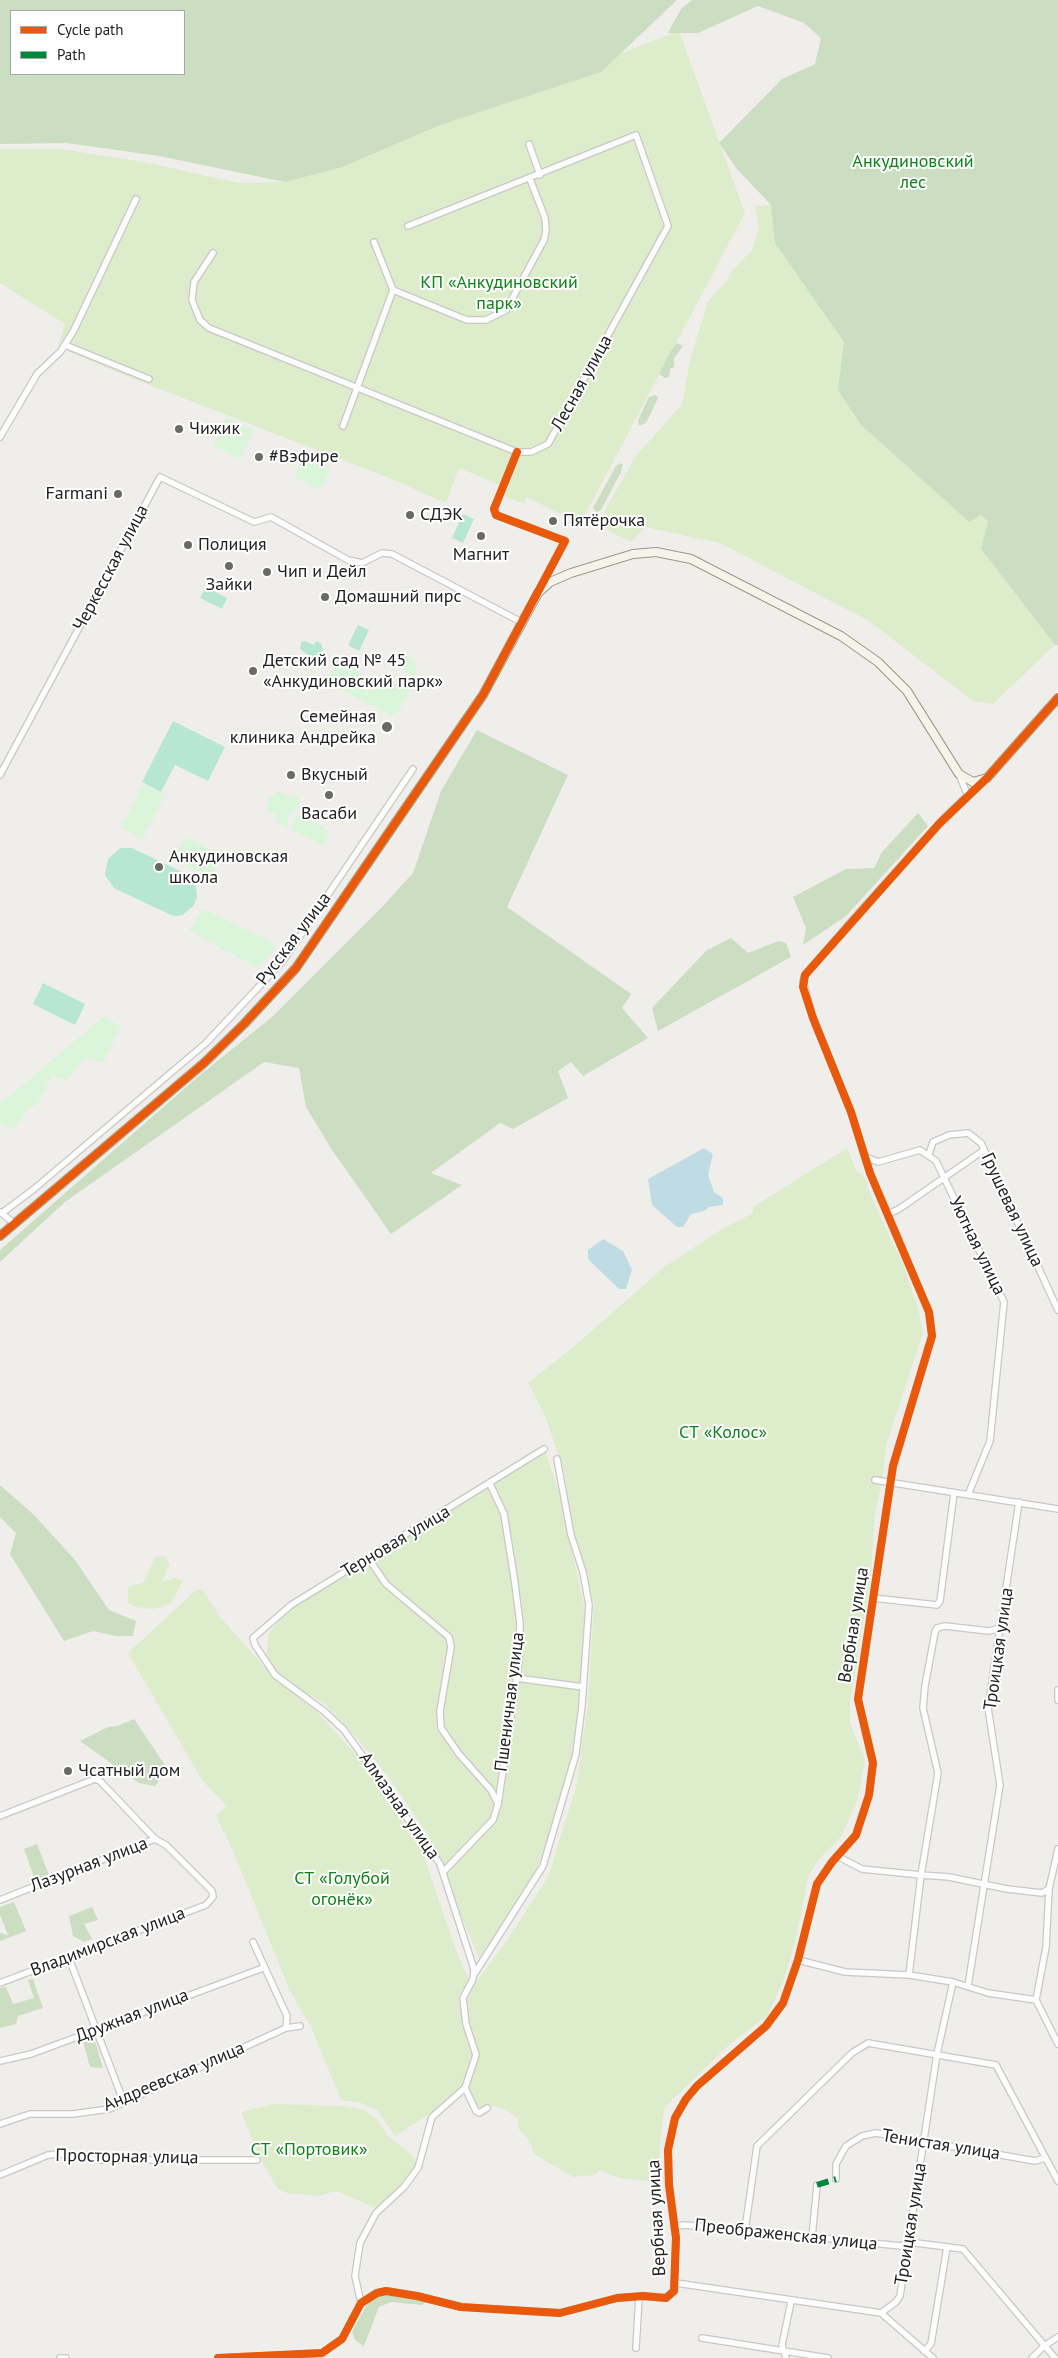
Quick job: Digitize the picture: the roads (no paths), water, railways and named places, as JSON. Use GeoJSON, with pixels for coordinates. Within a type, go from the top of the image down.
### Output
{"type":"FeatureCollection","features":[{"type":"Feature","properties":{"kind":"street","name":"Лесная улица"},"geometry":{"type":"LineString","coordinates":[[408,226],[530,179],[636,135],[668,226],[548,444],[531,452],[517,452]]}},
{"type":"Feature","properties":{"kind":"street"},"geometry":{"type":"LineString","coordinates":[[529,144],[540,174]]}},
{"type":"Feature","properties":{"kind":"street"},"geometry":{"type":"LineString","coordinates":[[393,290],[467,320],[486,320],[506,310],[544,240],[546,231],[545,218],[530,179]]}},
{"type":"Feature","properties":{"kind":"street"},"geometry":{"type":"LineString","coordinates":[[0,437],[36,374],[65,345],[136,199]]}},
{"type":"Feature","properties":{"kind":"street"},"geometry":{"type":"LineString","coordinates":[[342,426],[393,290],[374,242]]}},
{"type":"Feature","properties":{"kind":"street"},"geometry":{"type":"LineString","coordinates":[[213,252],[194,282],[192,300],[200,320],[209,328],[517,452],[494,509],[496,515],[565,541],[538,593]]}},
{"type":"Feature","properties":{"kind":"street"},"geometry":{"type":"LineString","coordinates":[[65,345],[149,379]]}},
{"type":"Feature","properties":{"kind":"street","name":"Черкесская улица"},"geometry":{"type":"LineString","coordinates":[[0,775],[160,477],[254,522],[271,516],[348,560],[362,563],[382,553],[392,554],[523,623]]}},
{"type":"Feature","properties":{"kind":"street"},"geometry":{"type":"LineString","coordinates":[[538,593],[550,582],[571,572],[633,554],[656,552],[691,559],[841,636],[878,662],[897,680],[915,703],[959,774],[968,796],[987,778],[1058,698]]}},
{"type":"Feature","properties":{"kind":"street","name":"Русская улица"},"geometry":{"type":"LineString","coordinates":[[0,1236],[204,1063],[244,1024],[296,968],[483,694],[538,593]]}},
{"type":"Feature","properties":{"kind":"street"},"geometry":{"type":"LineString","coordinates":[[15,1224],[1,1212],[34,1190],[206,1044],[278,967],[413,769]]}},
{"type":"Feature","properties":{"kind":"street"},"geometry":{"type":"LineString","coordinates":[[959,774],[973,782],[987,778]]}},
{"type":"Feature","properties":{"kind":"street","name":"Вербная улица"},"geometry":{"type":"LineString","coordinates":[[639,2297],[666,2298],[674,2291],[676,2284],[668,2150],[675,2118],[686,2098],[775,2016],[789,1990],[817,1884],[832,1862],[839,1857],[856,1835],[872,1782],[873,1763],[858,1698],[893,1466],[911,1402],[930,1348],[932,1325],[929,1312],[870,1173],[851,1112],[813,1018],[804,987],[805,976],[945,817],[968,796]]}},
{"type":"Feature","properties":{"kind":"street","name":"Грушевая улица"},"geometry":{"type":"LineString","coordinates":[[929,1154],[933,1142],[949,1135],[968,1133],[981,1143],[1058,1310]]}},
{"type":"Feature","properties":{"kind":"street"},"geometry":{"type":"LineString","coordinates":[[866,1156],[878,1162],[920,1150],[929,1154]]}},
{"type":"Feature","properties":{"kind":"street"},"geometry":{"type":"LineString","coordinates":[[888,1214],[899,1209],[984,1150]]}},
{"type":"Feature","properties":{"kind":"street","name":"Уютная улица"},"geometry":{"type":"LineString","coordinates":[[929,1154],[936,1161],[1004,1302],[990,1441],[968,1495]]}},
{"type":"Feature","properties":{"kind":"street","name":"Терновая улица"},"geometry":{"type":"LineString","coordinates":[[254,1642],[291,1605],[369,1559],[544,1449]]}},
{"type":"Feature","properties":{"kind":"street"},"geometry":{"type":"LineString","coordinates":[[361,2303],[356,2286],[356,2266],[360,2242],[365,2229],[376,2212],[404,2187],[415,2173],[432,2117],[465,2088],[476,2056],[466,2024],[463,1998],[474,1975],[532,1886],[545,1861],[574,1765],[583,1687],[588,1618],[587,1590],[571,1535],[557,1458]]}},
{"type":"Feature","properties":{"kind":"street"},"geometry":{"type":"LineString","coordinates":[[875,1480],[892,1481],[954,1493],[1058,1508]]}},
{"type":"Feature","properties":{"kind":"street","name":"Пшеничная улица"},"geometry":{"type":"LineString","coordinates":[[443,1872],[493,1820],[498,1804],[516,1678],[520,1623],[517,1595],[504,1514],[490,1484]]}},
{"type":"Feature","properties":{"kind":"street"},"geometry":{"type":"LineString","coordinates":[[873,1598],[937,1605],[940,1601],[954,1493]]}},
{"type":"Feature","properties":{"kind":"street","name":"Троицкая улица"},"geometry":{"type":"LineString","coordinates":[[968,1986],[1000,1785],[988,1708],[1019,1502]]}},
{"type":"Feature","properties":{"kind":"street"},"geometry":{"type":"LineString","coordinates":[[369,1559],[386,1584],[449,1636],[451,1647],[440,1711],[441,1728],[453,1746],[491,1790],[498,1804]]}},
{"type":"Feature","properties":{"kind":"street"},"geometry":{"type":"LineString","coordinates":[[909,1975],[921,1875],[938,1773],[923,1708],[924,1686],[937,1628],[945,1626],[989,1631],[1000,1628]]}},
{"type":"Feature","properties":{"kind":"street","name":"Алмазная улица"},"geometry":{"type":"LineString","coordinates":[[254,1642],[282,1681],[325,1712],[344,1730],[432,1850],[443,1872],[449,1896],[459,1918],[464,1941],[473,1962],[474,1975]]}},
{"type":"Feature","properties":{"kind":"street"},"geometry":{"type":"LineString","coordinates":[[516,1678],[583,1687]]}},
{"type":"Feature","properties":{"kind":"street"},"geometry":{"type":"LineString","coordinates":[[1058,1690],[1058,1700]]}},
{"type":"Feature","properties":{"kind":"street"},"geometry":{"type":"LineString","coordinates":[[0,1816],[95,1779],[100,1781],[155,1839]]}},
{"type":"Feature","properties":{"kind":"street","name":"Лазурная улица"},"geometry":{"type":"LineString","coordinates":[[0,1900],[155,1839],[166,1845],[212,1891],[213,1897]]}},
{"type":"Feature","properties":{"kind":"street"},"geometry":{"type":"LineString","coordinates":[[1058,1849],[1049,1889],[1046,1947],[1036,2000],[1058,2044]]}},
{"type":"Feature","properties":{"kind":"street"},"geometry":{"type":"LineString","coordinates":[[839,1857],[862,1868],[1039,1892],[1049,1889]]}},
{"type":"Feature","properties":{"kind":"street","name":"Владимирская улица"},"geometry":{"type":"LineString","coordinates":[[0,1983],[206,1905],[213,1897]]}},
{"type":"Feature","properties":{"kind":"street"},"geometry":{"type":"LineString","coordinates":[[253,1942],[263,1968],[287,2016],[286,2028]]}},
{"type":"Feature","properties":{"kind":"street"},"geometry":{"type":"LineString","coordinates":[[69,1958],[124,2103]]}},
{"type":"Feature","properties":{"kind":"street"},"geometry":{"type":"LineString","coordinates":[[798,1960],[845,1972],[909,1975],[952,1982],[988,1993],[1036,2000]]}},
{"type":"Feature","properties":{"kind":"street","name":"Дружная улица"},"geometry":{"type":"LineString","coordinates":[[0,2062],[31,2054],[263,1968]]}},
{"type":"Feature","properties":{"kind":"street"},"geometry":{"type":"LineString","coordinates":[[271,1984],[278,1980]]}},
{"type":"Feature","properties":{"kind":"street","name":"Троицкая улица"},"geometry":{"type":"LineString","coordinates":[[881,2313],[896,2302],[900,2296],[937,2054],[952,1982]]}},
{"type":"Feature","properties":{"kind":"street","name":"Андреевская улица"},"geometry":{"type":"LineString","coordinates":[[0,2124],[30,2114],[73,2114],[109,2109],[286,2028],[300,2026]]}},
{"type":"Feature","properties":{"kind":"street"},"geometry":{"type":"LineString","coordinates":[[745,2230],[757,2146],[852,2053],[868,2043],[996,2065],[1045,2158],[1056,2171],[1058,2182]]}},
{"type":"Feature","properties":{"kind":"street"},"geometry":{"type":"LineString","coordinates":[[465,2088],[476,2111],[480,2113],[487,2108]]}},
{"type":"Feature","properties":{"kind":"street","name":"Тенистая улица"},"geometry":{"type":"LineString","coordinates":[[836,2179],[836,2164],[846,2146],[862,2136],[876,2133],[1035,2161],[1045,2158]]}},
{"type":"Feature","properties":{"kind":"street","name":"Просторная улица"},"geometry":{"type":"LineString","coordinates":[[0,2175],[48,2155],[60,2154],[100,2160],[257,2160]]}},
{"type":"Feature","properties":{"kind":"street"},"geometry":{"type":"LineString","coordinates":[[812,2237],[817,2185]]}},
{"type":"Feature","properties":{"kind":"street","name":"Преображенская улица"},"geometry":{"type":"LineString","coordinates":[[674,2227],[684,2225],[745,2230],[901,2246],[908,2242],[963,2249],[1055,2358]]}},
{"type":"Feature","properties":{"kind":"street"},"geometry":{"type":"LineString","coordinates":[[924,2351],[931,2344],[946,2247]]}},
{"type":"Feature","properties":{"kind":"street"},"geometry":{"type":"LineString","coordinates":[[676,2284],[791,2302],[881,2313],[933,2358]]}},
{"type":"Feature","properties":{"kind":"street"},"geometry":{"type":"LineString","coordinates":[[218,2358],[322,2353],[342,2339],[361,2303],[370,2295],[386,2291],[462,2307],[560,2313],[617,2298],[639,2297],[636,2348]]}},
{"type":"Feature","properties":{"kind":"street"},"geometry":{"type":"LineString","coordinates":[[786,2358],[782,2345],[791,2302]]}},
{"type":"Feature","properties":{"kind":"street"},"geometry":{"type":"LineString","coordinates":[[1032,2358],[1044,2346],[1058,2337]]}},
{"type":"Feature","properties":{"kind":"street"},"geometry":{"type":"LineString","coordinates":[[702,2338],[828,2358]]}},
{"type":"Feature","properties":{"kind":"street"},"geometry":{"type":"LineString","coordinates":[[780,2358],[783,2350]]}},
{"type":"Feature","properties":{"kind":"street"},"geometry":{"type":"LineString","coordinates":[[60,2358],[66,2358]]}},
{"type":"Feature","properties":{"kind":"water"},"geometry":{"type":"Polygon","coordinates":[[[704,1148],[713,1154],[708,1175],[714,1192],[723,1198],[723,1205],[709,1207],[704,1211],[691,1214],[683,1227],[677,1227],[652,1205],[648,1179],[704,1148]]]}},
{"type":"Feature","properties":{"kind":"water"},"geometry":{"type":"Polygon","coordinates":[[[603,1239],[623,1251],[632,1270],[626,1289],[619,1289],[588,1259],[588,1250],[603,1239]]]}},
{"type":"Feature","properties":{"kind":"place","name":"Чижик"},"geometry":{"type":"Point","coordinates":[179,429]}},
{"type":"Feature","properties":{"kind":"place","name":"#Вэфире"},"geometry":{"type":"Point","coordinates":[259,457]}},
{"type":"Feature","properties":{"kind":"place","name":"Farmani"},"geometry":{"type":"Point","coordinates":[118,494]}},
{"type":"Feature","properties":{"kind":"place","name":"СДЭК"},"geometry":{"type":"Point","coordinates":[410,515]}},
{"type":"Feature","properties":{"kind":"place","name":"Пятёрочка"},"geometry":{"type":"Point","coordinates":[553,521]}},
{"type":"Feature","properties":{"kind":"place","name":"Магнит"},"geometry":{"type":"Point","coordinates":[481,536]}},
{"type":"Feature","properties":{"kind":"place","name":"Полиция"},"geometry":{"type":"Point","coordinates":[188,545]}},
{"type":"Feature","properties":{"kind":"place","name":"Зайки"},"geometry":{"type":"Point","coordinates":[229,566]}},
{"type":"Feature","properties":{"kind":"place","name":"Чип и Дейл"},"geometry":{"type":"Point","coordinates":[267,572]}},
{"type":"Feature","properties":{"kind":"place","name":"Домашний пирс"},"geometry":{"type":"Point","coordinates":[325,597]}},
{"type":"Feature","properties":{"kind":"place","name":"Детский сад № 45 «Анкудиновский парк»"},"geometry":{"type":"Point","coordinates":[253,671]}},
{"type":"Feature","properties":{"kind":"place","name":"Семейная клиника Андрейка"},"geometry":{"type":"Point","coordinates":[387,727]}},
{"type":"Feature","properties":{"kind":"place","name":"Вкусный"},"geometry":{"type":"Point","coordinates":[291,775]}},
{"type":"Feature","properties":{"kind":"place","name":"Васаби"},"geometry":{"type":"Point","coordinates":[329,795]}},
{"type":"Feature","properties":{"kind":"place","name":"Анкудиновская школа"},"geometry":{"type":"Point","coordinates":[159,867]}},
{"type":"Feature","properties":{"kind":"place","name":"Чсатный дом"},"geometry":{"type":"Point","coordinates":[68,1771]}},
{"type":"Feature","properties":{"kind":"park label","name":"Анкудиновский лес"},"geometry":{"type":"Point","coordinates":[913,172]}},
{"type":"Feature","properties":{"kind":"park label","name":"КП «Анкудиновский парк»"},"geometry":{"type":"Point","coordinates":[499,293]}},
{"type":"Feature","properties":{"kind":"park label","name":"СТ «Колос»"},"geometry":{"type":"Point","coordinates":[723,1433]}},
{"type":"Feature","properties":{"kind":"park label","name":"СТ «Голубой огонёк»"},"geometry":{"type":"Point","coordinates":[342,1889]}},
{"type":"Feature","properties":{"kind":"park label","name":"СТ «Портовик»"},"geometry":{"type":"Point","coordinates":[309,2150]}}]}
